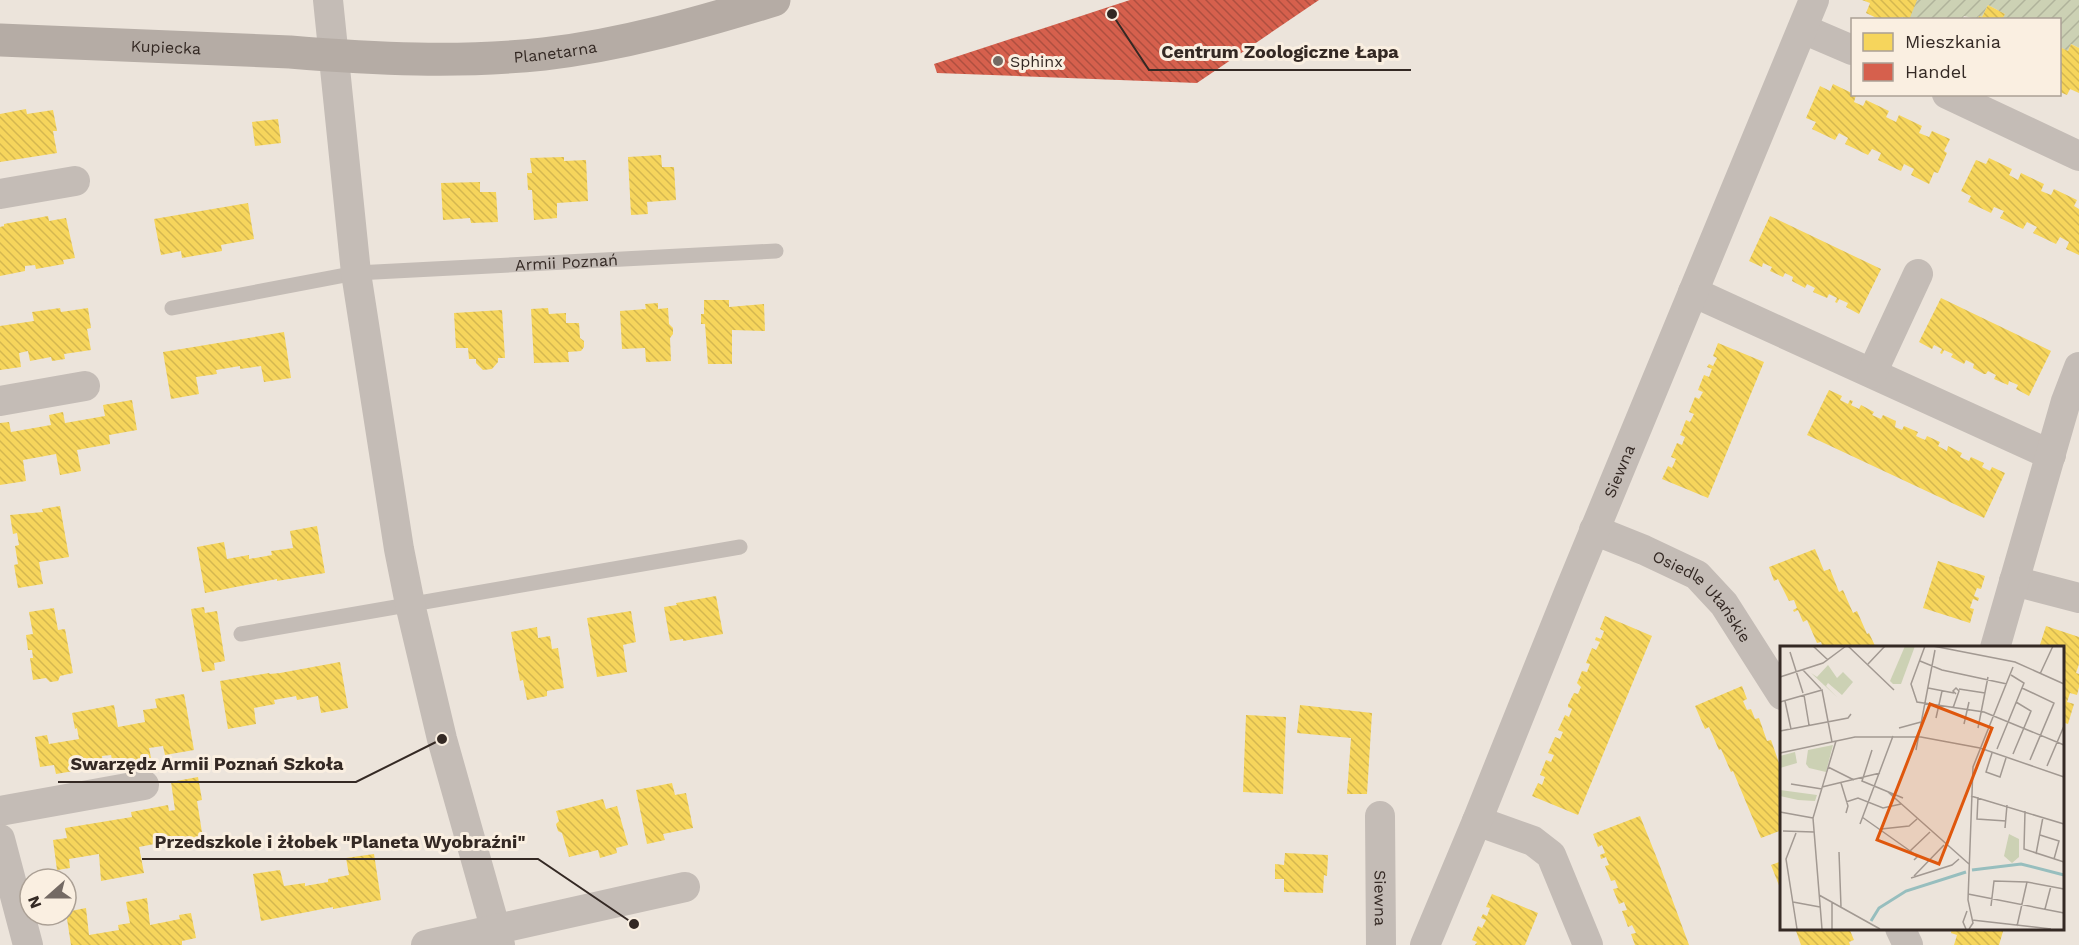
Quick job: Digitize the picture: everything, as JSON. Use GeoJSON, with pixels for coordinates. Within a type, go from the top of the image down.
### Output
{"type":"FeatureCollection","features":[{"type":"Feature","properties":{"kind":"street"},"geometry":{"type":"LineString","coordinates":[[328,0],[356,273],[394,521],[410,604],[442,739],[498,938]]}},
{"type":"Feature","properties":{"kind":"street","name":"Planetarna"},"geometry":{"type":"LineString","coordinates":[[332,56],[475,58],[542,54],[611,44],[696,23],[774,0]]}},
{"type":"Feature","properties":{"kind":"street","name":"Siewna"},"geometry":{"type":"LineString","coordinates":[[1425,945],[1814,0]]}},
{"type":"Feature","properties":{"kind":"street"},"geometry":{"type":"LineString","coordinates":[[1803,29],[1851,50]]}},
{"type":"Feature","properties":{"kind":"street","name":"Kupiecka"},"geometry":{"type":"LineString","coordinates":[[0,40],[290,52],[332,56]]}},
{"type":"Feature","properties":{"kind":"street"},"geometry":{"type":"LineString","coordinates":[[1951,96],[2079,156]]}},
{"type":"Feature","properties":{"kind":"street"},"geometry":{"type":"LineString","coordinates":[[0,194],[75,181]]}},
{"type":"Feature","properties":{"kind":"street"},"geometry":{"type":"LineString","coordinates":[[1872,374],[1918,274]]}},
{"type":"Feature","properties":{"kind":"street"},"geometry":{"type":"LineString","coordinates":[[1693,292],[2051,455]]}},
{"type":"Feature","properties":{"kind":"street"},"geometry":{"type":"LineString","coordinates":[[1996,646],[2066,401],[2079,367]]}},
{"type":"Feature","properties":{"kind":"street"},"geometry":{"type":"LineString","coordinates":[[0,401],[85,386]]}},
{"type":"Feature","properties":{"kind":"street","name":"Osiedle Ułańskie"},"geometry":{"type":"LineString","coordinates":[[1594,530],[1697,575],[1724,604],[1780,692]]}},
{"type":"Feature","properties":{"kind":"street"},"geometry":{"type":"LineString","coordinates":[[2014,581],[2079,598]]}},
{"type":"Feature","properties":{"kind":"street"},"geometry":{"type":"LineString","coordinates":[[0,811],[144,785]]}},
{"type":"Feature","properties":{"kind":"street","name":"Siewna"},"geometry":{"type":"LineString","coordinates":[[1380,816],[1381,945]]}},
{"type":"Feature","properties":{"kind":"street"},"geometry":{"type":"LineString","coordinates":[[1477,821],[1533,841],[1551,855],[1588,945]]}},
{"type":"Feature","properties":{"kind":"street"},"geometry":{"type":"LineString","coordinates":[[0,839],[28,945]]}},
{"type":"Feature","properties":{"kind":"street"},"geometry":{"type":"LineString","coordinates":[[426,945],[498,938],[685,887]]}},
{"type":"Feature","properties":{"kind":"street"},"geometry":{"type":"LineString","coordinates":[[1901,930],[1908,945]]}},
{"type":"Feature","properties":{"kind":"street"},"geometry":{"type":"LineString","coordinates":[[1908,945],[1913,930]]}},
{"type":"Feature","properties":{"kind":"lane","name":"Armii Poznań"},"geometry":{"type":"LineString","coordinates":[[171,308],[356,273],[776,251]]}},
{"type":"Feature","properties":{"kind":"lane"},"geometry":{"type":"LineString","coordinates":[[241,634],[740,547]]}},
{"type":"Feature","properties":{"kind":"green space"},"geometry":{"type":"Polygon","coordinates":[[[1917,0],[2079,0],[2079,48],[2071,44],[2068,51],[2061,48],[2061,18],[2003,18],[2005,14],[1988,5],[1982,17],[1978,18],[1964,16],[1963,18],[1903,18],[1917,0]]]}},
{"type":"Feature","properties":{"kind":"building: Mieszkania"},"geometry":{"type":"Polygon","coordinates":[[[1862,0],[1917,0],[1910,18],[1877,18],[1866,13],[1870,3],[1862,0]]]}},
{"type":"Feature","properties":{"kind":"building: Mieszkania"},"geometry":{"type":"Polygon","coordinates":[[[1988,5],[2005,14],[2003,18],[1978,18],[1982,17],[1988,5]]]}},
{"type":"Feature","properties":{"kind":"building: Mieszkania"},"geometry":{"type":"Polygon","coordinates":[[[2071,44],[2079,48],[2079,93],[2070,89],[2067,95],[2061,92],[2061,48],[2068,51],[2071,44]]]}},
{"type":"Feature","properties":{"kind":"building: Mieszkania"},"geometry":{"type":"Polygon","coordinates":[[[1833,84],[1851,93],[1851,96],[1856,96],[1854,102],[1863,106],[1866,100],[1889,111],[1886,117],[1896,122],[1899,115],[1922,126],[1919,133],[1929,137],[1932,131],[1950,139],[1944,151],[1947,153],[1938,173],[1934,172],[1929,184],[1911,175],[1914,169],[1904,164],[1901,171],[1878,160],[1881,153],[1872,149],[1868,155],[1845,144],[1848,138],[1839,133],[1835,140],[1812,129],[1816,122],[1806,118],[1820,86],[1830,91],[1833,84]]]}},
{"type":"Feature","properties":{"kind":"building: Mieszkania"},"geometry":{"type":"Polygon","coordinates":[[[26,109],[27,114],[53,110],[57,131],[53,131],[57,153],[0,162],[0,114],[26,109]]]}},
{"type":"Feature","properties":{"kind":"building: Mieszkania"},"geometry":{"type":"Polygon","coordinates":[[[278,119],[281,143],[255,146],[252,122],[278,119]]]}},
{"type":"Feature","properties":{"kind":"building: Mieszkania"},"geometry":{"type":"Polygon","coordinates":[[[661,155],[662,167],[674,167],[676,200],[647,202],[648,214],[631,215],[628,157],[661,155]]]}},
{"type":"Feature","properties":{"kind":"building: Mieszkania"},"geometry":{"type":"Polygon","coordinates":[[[564,157],[564,161],[586,160],[588,201],[557,203],[557,218],[534,220],[532,190],[528,190],[527,173],[532,173],[530,158],[564,157]]]}},
{"type":"Feature","properties":{"kind":"building: Mieszkania"},"geometry":{"type":"Polygon","coordinates":[[[1989,158],[2012,169],[2009,175],[2018,180],[2021,173],[2044,184],[2041,191],[2051,195],[2054,189],[2077,200],[2074,206],[2079,209],[2079,255],[2066,249],[2069,242],[2060,237],[2056,244],[2033,233],[2037,227],[2027,222],[2023,229],[2000,218],[2004,211],[1994,207],[1991,213],[1968,202],[1971,196],[1961,191],[1976,160],[1986,164],[1989,158]]]}},
{"type":"Feature","properties":{"kind":"building: Mieszkania"},"geometry":{"type":"Polygon","coordinates":[[[480,182],[480,192],[496,192],[498,222],[471,223],[470,218],[443,220],[441,183],[480,182]]]}},
{"type":"Feature","properties":{"kind":"building: Mieszkania"},"geometry":{"type":"Polygon","coordinates":[[[248,203],[254,239],[221,245],[222,251],[182,258],[181,251],[161,255],[154,219],[248,203]]]}},
{"type":"Feature","properties":{"kind":"building: Mieszkania"},"geometry":{"type":"Polygon","coordinates":[[[48,216],[49,221],[66,218],[75,258],[63,260],[64,264],[36,269],[35,265],[25,266],[25,271],[0,276],[0,227],[4,224],[48,216]]]}},
{"type":"Feature","properties":{"kind":"building: Mieszkania"},"geometry":{"type":"Polygon","coordinates":[[[1770,216],[1881,269],[1859,314],[1846,307],[1848,303],[1839,299],[1837,303],[1835,302],[1837,298],[1829,294],[1827,298],[1813,292],[1815,288],[1807,284],[1805,288],[1792,281],[1793,277],[1785,273],[1783,277],[1770,271],[1772,267],[1763,263],[1762,267],[1749,261],[1770,216]]]}},
{"type":"Feature","properties":{"kind":"building: Mieszkania"},"geometry":{"type":"Polygon","coordinates":[[[1941,298],[2051,351],[2029,396],[2016,389],[2018,385],[2009,381],[2008,385],[1994,379],[1996,375],[1988,371],[1984,374],[1973,368],[1974,364],[1966,360],[1964,364],[1951,357],[1953,354],[1944,350],[1942,354],[1940,353],[1942,349],[1934,345],[1932,349],[1919,342],[1941,298]]]}},
{"type":"Feature","properties":{"kind":"building: Mieszkania"},"geometry":{"type":"Polygon","coordinates":[[[704,300],[729,300],[729,307],[764,304],[765,331],[732,330],[732,364],[708,364],[705,324],[701,324],[704,300]]]}},
{"type":"Feature","properties":{"kind":"building: Mieszkania"},"geometry":{"type":"Polygon","coordinates":[[[658,303],[658,309],[668,308],[669,324],[673,328],[670,338],[671,361],[646,362],[645,348],[622,349],[620,311],[646,309],[645,304],[658,303]]]}},
{"type":"Feature","properties":{"kind":"building: Mieszkania"},"geometry":{"type":"Polygon","coordinates":[[[60,308],[61,312],[88,308],[91,328],[87,329],[91,350],[64,354],[65,359],[52,361],[51,357],[30,361],[28,351],[19,353],[21,367],[0,370],[0,326],[34,321],[32,312],[60,308]]]}},
{"type":"Feature","properties":{"kind":"building: Mieszkania"},"geometry":{"type":"Polygon","coordinates":[[[548,308],[549,314],[566,313],[566,323],[579,323],[580,338],[584,341],[584,347],[581,351],[568,352],[569,362],[534,363],[531,309],[548,308]]]}},
{"type":"Feature","properties":{"kind":"building: Mieszkania"},"geometry":{"type":"Polygon","coordinates":[[[502,310],[505,358],[498,358],[498,362],[492,369],[483,370],[476,363],[476,359],[469,359],[468,348],[456,348],[454,313],[502,310]]]}},
{"type":"Feature","properties":{"kind":"building: Mieszkania"},"geometry":{"type":"Polygon","coordinates":[[[284,332],[291,378],[264,382],[261,366],[240,369],[240,366],[216,370],[217,374],[196,377],[199,394],[171,399],[163,352],[284,332]]]}},
{"type":"Feature","properties":{"kind":"building: Mieszkania"},"geometry":{"type":"Polygon","coordinates":[[[1718,343],[1764,362],[1708,498],[1662,479],[1668,466],[1672,468],[1676,459],[1671,457],[1677,443],[1682,445],[1685,437],[1680,435],[1686,420],[1690,422],[1694,414],[1689,412],[1695,397],[1699,399],[1703,392],[1698,390],[1704,375],[1709,377],[1712,369],[1707,367],[1709,364],[1713,366],[1717,358],[1713,356],[1718,343]]]}},
{"type":"Feature","properties":{"kind":"building: Mieszkania"},"geometry":{"type":"Polygon","coordinates":[[[1829,390],[1842,396],[1840,400],[1848,404],[1850,400],[1853,401],[1851,405],[1859,409],[1861,405],[1874,412],[1872,415],[1881,419],[1883,415],[1896,421],[1895,427],[1902,430],[1904,426],[1918,432],[1916,436],[1925,440],[1927,436],[1940,442],[1938,446],[1947,451],[1948,446],[1962,453],[1960,457],[1969,461],[1971,457],[1984,463],[1982,467],[1990,471],[1992,467],[2005,473],[1984,518],[1807,435],[1829,390]]]}},
{"type":"Feature","properties":{"kind":"building: Mieszkania"},"geometry":{"type":"Polygon","coordinates":[[[132,400],[137,430],[109,435],[110,444],[77,450],[81,471],[60,475],[56,454],[23,460],[26,481],[0,485],[0,423],[9,422],[11,432],[51,425],[49,415],[63,412],[65,423],[105,416],[103,405],[132,400]]]}},
{"type":"Feature","properties":{"kind":"building: Mieszkania"},"geometry":{"type":"Polygon","coordinates":[[[60,506],[69,557],[39,562],[43,584],[18,588],[14,565],[18,564],[15,546],[19,545],[17,533],[13,534],[10,515],[43,512],[42,509],[60,506]]]}},
{"type":"Feature","properties":{"kind":"building: Mieszkania"},"geometry":{"type":"Polygon","coordinates":[[[317,526],[325,573],[277,581],[277,579],[205,593],[197,547],[224,542],[227,559],[249,555],[249,559],[272,555],[271,551],[293,548],[290,531],[317,526]]]}},
{"type":"Feature","properties":{"kind":"building: Mieszkania"},"geometry":{"type":"Polygon","coordinates":[[[1815,549],[1824,571],[1830,569],[1839,592],[1843,590],[1853,613],[1857,611],[1875,646],[1822,646],[1821,642],[1817,643],[1807,620],[1803,622],[1798,610],[1794,612],[1793,610],[1797,608],[1794,600],[1789,601],[1778,579],[1774,581],[1769,567],[1815,549]]]}},
{"type":"Feature","properties":{"kind":"building: Mieszkania"},"geometry":{"type":"Polygon","coordinates":[[[1938,561],[1985,576],[1981,589],[1977,588],[1974,596],[1979,598],[1978,601],[1973,599],[1970,608],[1974,609],[1970,623],[1923,608],[1938,561]]]}},
{"type":"Feature","properties":{"kind":"building: Mieszkania"},"geometry":{"type":"Polygon","coordinates":[[[716,596],[723,634],[670,641],[664,607],[716,596]]]}},
{"type":"Feature","properties":{"kind":"building: Mieszkania"},"geometry":{"type":"Polygon","coordinates":[[[204,607],[205,613],[217,611],[225,661],[214,663],[215,670],[202,672],[191,609],[204,607]]]}},
{"type":"Feature","properties":{"kind":"building: Mieszkania"},"geometry":{"type":"Polygon","coordinates":[[[54,608],[58,630],[65,629],[73,673],[60,676],[58,681],[50,682],[46,678],[33,680],[30,658],[33,658],[32,650],[28,650],[26,635],[33,634],[29,612],[54,608]]]}},
{"type":"Feature","properties":{"kind":"building: Mieszkania"},"geometry":{"type":"Polygon","coordinates":[[[631,611],[636,642],[623,645],[627,672],[597,677],[587,618],[631,611]]]}},
{"type":"Feature","properties":{"kind":"building: Mieszkania"},"geometry":{"type":"Polygon","coordinates":[[[1605,616],[1652,636],[1578,815],[1532,796],[1538,783],[1542,785],[1545,777],[1540,775],[1546,760],[1551,762],[1554,755],[1548,753],[1555,737],[1560,739],[1563,732],[1558,730],[1565,715],[1569,717],[1572,709],[1568,705],[1574,693],[1578,694],[1581,687],[1577,683],[1582,671],[1587,672],[1590,664],[1586,663],[1592,648],[1596,650],[1600,642],[1595,640],[1596,637],[1601,639],[1604,631],[1600,629],[1605,616]]]}},
{"type":"Feature","properties":{"kind":"building: Mieszkania"},"geometry":{"type":"Polygon","coordinates":[[[2046,626],[2079,637],[2079,664],[2076,673],[2079,674],[2079,687],[2077,695],[2070,693],[2067,702],[2074,704],[2068,724],[2064,723],[2064,646],[2040,646],[2046,626]]]}},
{"type":"Feature","properties":{"kind":"building: Mieszkania"},"geometry":{"type":"Polygon","coordinates":[[[537,627],[538,638],[550,636],[552,649],[558,648],[564,688],[547,691],[547,696],[527,700],[523,680],[520,681],[511,632],[537,627]]]}},
{"type":"Feature","properties":{"kind":"building: Mieszkania"},"geometry":{"type":"Polygon","coordinates":[[[340,662],[348,708],[321,713],[318,696],[297,700],[296,696],[274,700],[275,704],[254,708],[256,724],[228,729],[220,681],[340,662]]]}},
{"type":"Feature","properties":{"kind":"building: Mieszkania"},"geometry":{"type":"Polygon","coordinates":[[[1742,686],[1747,699],[1743,701],[1747,710],[1751,709],[1755,719],[1759,718],[1767,741],[1771,740],[1780,763],[1780,831],[1761,838],[1733,771],[1731,772],[1721,749],[1719,750],[1709,727],[1705,729],[1695,706],[1742,686]]]}},
{"type":"Feature","properties":{"kind":"building: Mieszkania"},"geometry":{"type":"Polygon","coordinates":[[[184,694],[194,750],[165,755],[163,746],[149,748],[151,758],[113,764],[111,755],[102,756],[103,766],[56,774],[54,765],[40,767],[35,737],[47,735],[49,744],[79,739],[72,713],[114,705],[118,727],[145,722],[143,710],[157,708],[155,699],[184,694]]]}},
{"type":"Feature","properties":{"kind":"building: Mieszkania"},"geometry":{"type":"Polygon","coordinates":[[[1300,705],[1372,713],[1367,794],[1347,794],[1351,738],[1297,733],[1300,705]]]}},
{"type":"Feature","properties":{"kind":"building: Mieszkania"},"geometry":{"type":"Polygon","coordinates":[[[1246,715],[1286,717],[1283,794],[1243,792],[1246,715]]]}},
{"type":"Feature","properties":{"kind":"building: Mieszkania"},"geometry":{"type":"Polygon","coordinates":[[[198,777],[202,800],[197,801],[204,845],[199,846],[199,841],[181,845],[180,839],[139,847],[144,873],[101,881],[99,854],[69,859],[70,867],[57,867],[53,840],[67,838],[65,828],[132,817],[131,812],[168,805],[169,811],[175,810],[171,782],[198,777]]]}},
{"type":"Feature","properties":{"kind":"building: Mieszkania"},"geometry":{"type":"Polygon","coordinates":[[[672,783],[675,795],[686,793],[693,828],[663,834],[665,840],[647,844],[636,790],[672,783]]]}},
{"type":"Feature","properties":{"kind":"building: Mieszkania"},"geometry":{"type":"Polygon","coordinates":[[[603,799],[606,809],[617,806],[628,845],[616,848],[617,853],[600,858],[598,850],[569,857],[562,833],[558,831],[556,824],[559,821],[556,811],[603,799]]]}},
{"type":"Feature","properties":{"kind":"building: Mieszkania"},"geometry":{"type":"Polygon","coordinates":[[[1640,816],[1689,945],[1635,945],[1631,934],[1636,933],[1632,925],[1628,927],[1622,911],[1627,910],[1624,902],[1619,904],[1613,889],[1618,888],[1615,880],[1611,881],[1605,866],[1609,865],[1606,857],[1601,859],[1600,855],[1605,853],[1602,845],[1598,847],[1593,834],[1640,816]]]}},
{"type":"Feature","properties":{"kind":"building: Mieszkania"},"geometry":{"type":"Polygon","coordinates":[[[1285,853],[1328,855],[1323,893],[1284,892],[1284,879],[1275,879],[1275,864],[1284,865],[1285,853]]]}},
{"type":"Feature","properties":{"kind":"building: Mieszkania"},"geometry":{"type":"Polygon","coordinates":[[[374,854],[381,900],[261,921],[253,874],[280,870],[284,886],[305,883],[305,886],[349,875],[346,858],[374,854]]]}},
{"type":"Feature","properties":{"kind":"building: Mieszkania"},"geometry":{"type":"Polygon","coordinates":[[[1780,862],[1780,888],[1771,865],[1780,862]]]}},
{"type":"Feature","properties":{"kind":"building: Mieszkania"},"geometry":{"type":"Polygon","coordinates":[[[1492,894],[1538,913],[1525,945],[1475,945],[1477,942],[1472,940],[1478,926],[1482,928],[1486,920],[1481,918],[1483,914],[1487,916],[1490,908],[1486,907],[1492,894]]]}},
{"type":"Feature","properties":{"kind":"building: Mieszkania"},"geometry":{"type":"Polygon","coordinates":[[[147,898],[150,925],[180,919],[179,915],[191,913],[196,938],[182,941],[182,945],[71,945],[68,927],[78,927],[78,910],[86,908],[89,935],[119,930],[118,925],[130,923],[126,902],[147,898]]]}},
{"type":"Feature","properties":{"kind":"building: Mieszkania"},"geometry":{"type":"Polygon","coordinates":[[[1796,930],[1850,930],[1854,940],[1849,942],[1850,945],[1801,945],[1796,930]]]}},
{"type":"Feature","properties":{"kind":"building: Mieszkania"},"geometry":{"type":"Polygon","coordinates":[[[1952,930],[2003,930],[1999,945],[1954,945],[1957,935],[1951,933],[1952,930]]]}},
{"type":"Feature","properties":{"kind":"building: Handel"},"geometry":{"type":"Polygon","coordinates":[[[1130,0],[1319,0],[1197,83],[937,73],[934,64],[1130,0]]]}},
{"type":"Feature","properties":{"kind":"place","name":"Centrum Zoologiczne Łapa"},"geometry":{"type":"Point","coordinates":[1112,14]}},
{"type":"Feature","properties":{"kind":"place","name":"Sphinx"},"geometry":{"type":"Point","coordinates":[998,61]}},
{"type":"Feature","properties":{"kind":"place","name":"Swarzędz Armii Poznań Szkoła"},"geometry":{"type":"Point","coordinates":[442,739]}},
{"type":"Feature","properties":{"kind":"place","name":"Przedszkole i żłobek \"Planeta Wyobraźni\""},"geometry":{"type":"Point","coordinates":[634,924]}}]}
